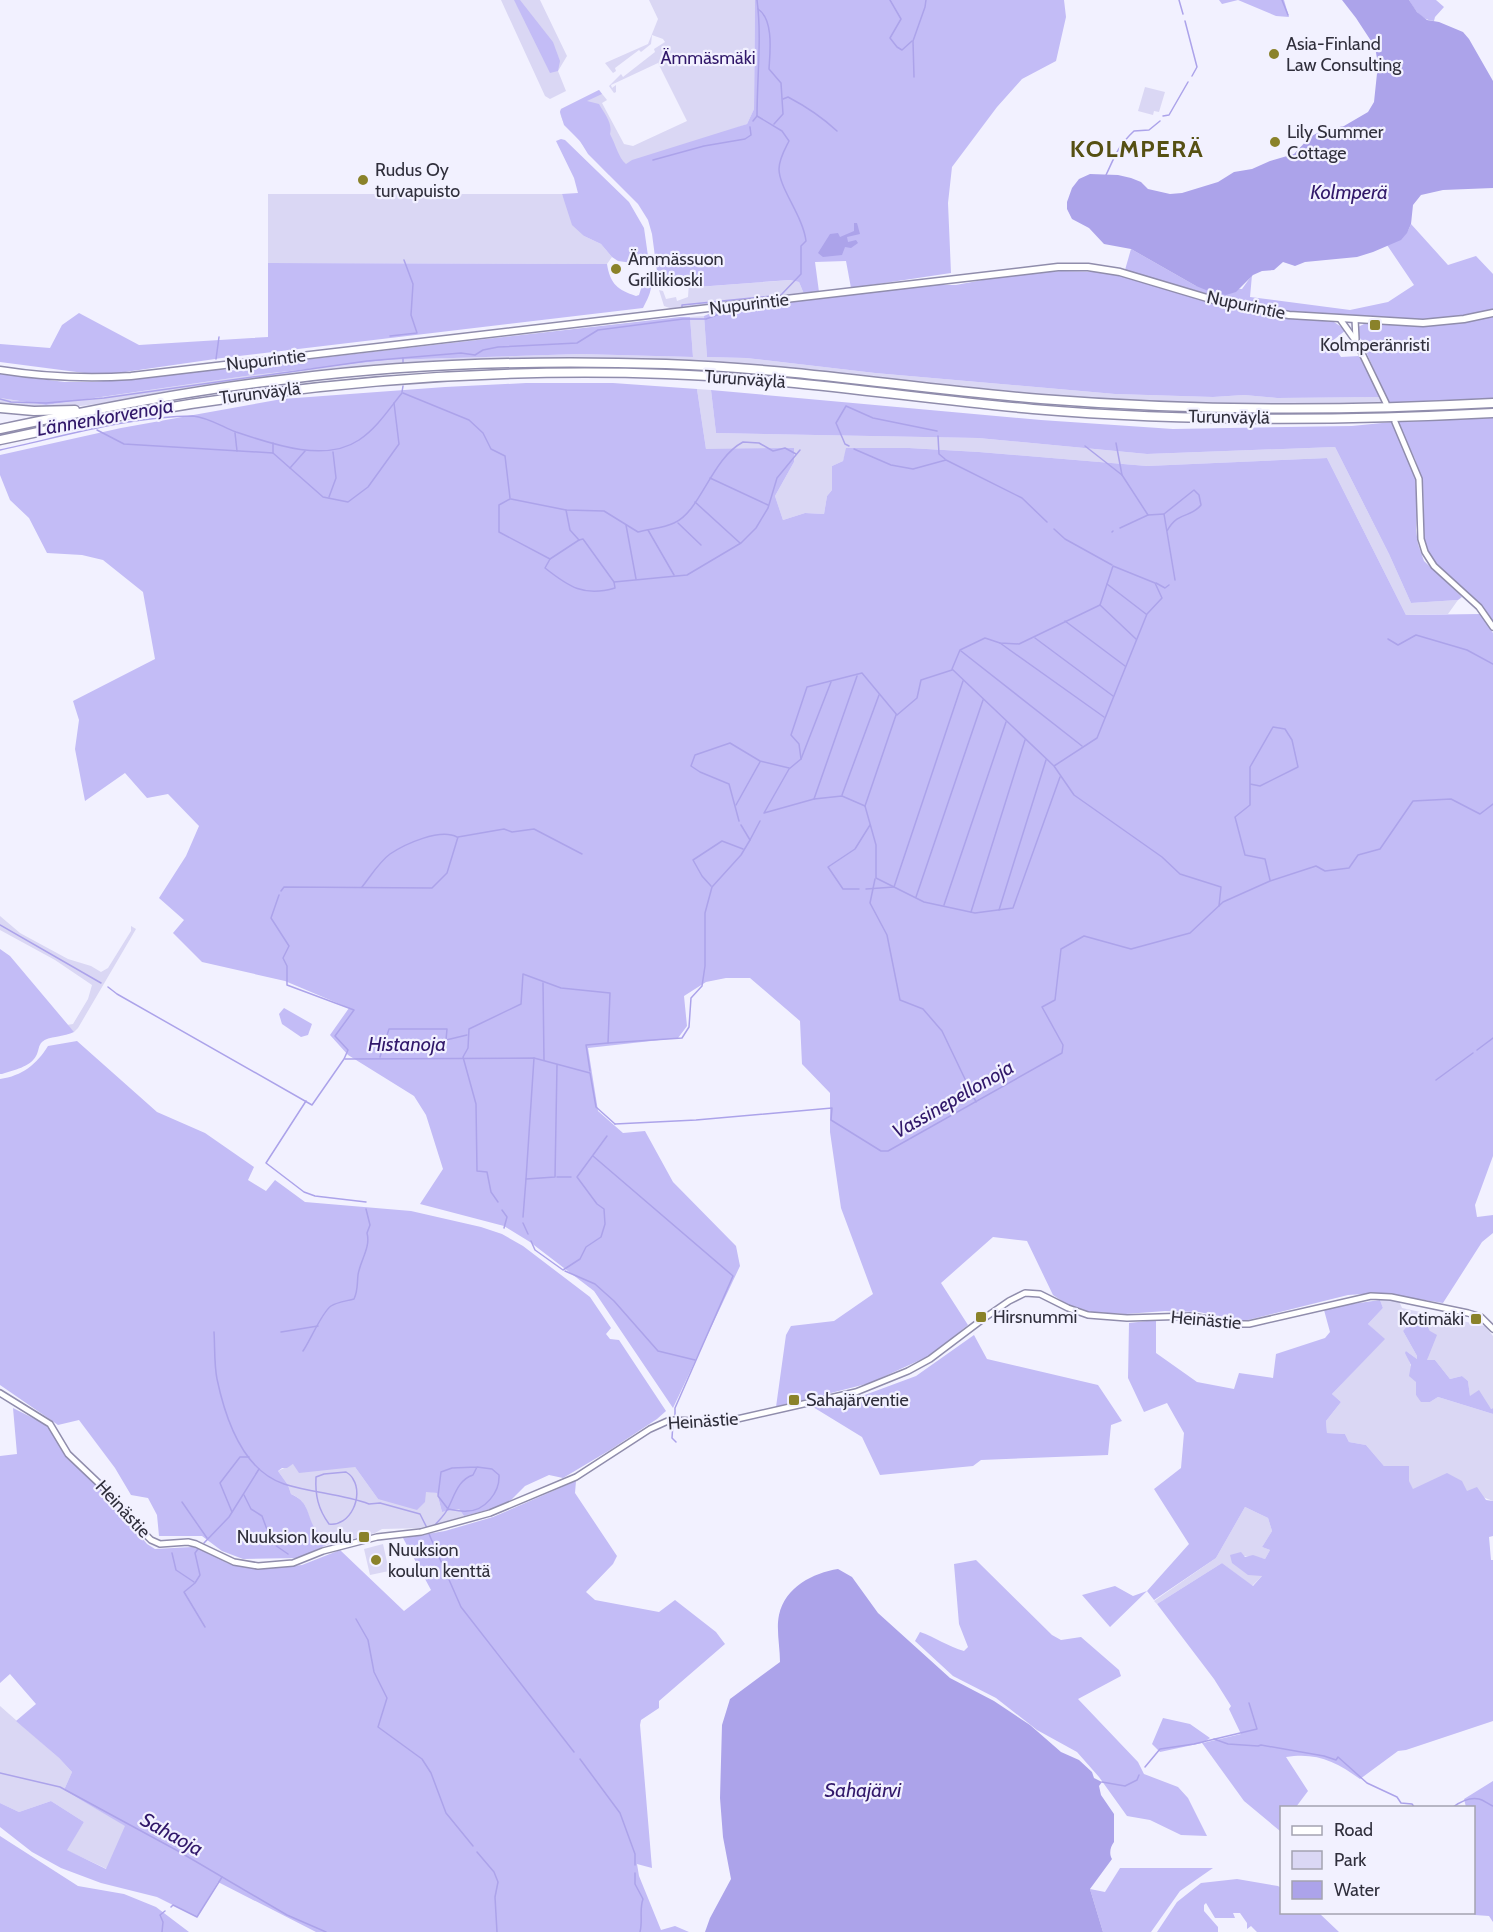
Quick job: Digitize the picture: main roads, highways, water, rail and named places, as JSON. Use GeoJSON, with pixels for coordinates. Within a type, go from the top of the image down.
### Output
{"type":"FeatureCollection","features":[{"type":"Feature","properties":{"kind":"highway","name":"Turunväylä"},"geometry":{"type":"LineString","coordinates":[[0,429],[217,388],[328,374],[441,366],[562,363],[728,367],[1035,398],[1174,407],[1312,409],[1493,403]]}},
{"type":"Feature","properties":{"kind":"highway","name":"Turunväylä"},"geometry":{"type":"LineString","coordinates":[[0,440],[152,409],[292,388],[414,378],[519,373],[615,373],[792,382],[1037,409],[1185,417],[1418,417],[1493,413]]}},
{"type":"Feature","properties":{"kind":"highway"},"geometry":{"type":"LineString","coordinates":[[0,408],[34,411],[94,410]]}},
{"type":"Feature","properties":{"kind":"main road","name":"Nupurintie"},"geometry":{"type":"LineString","coordinates":[[0,370],[48,377],[131,376],[1058,267],[1088,267],[1120,272],[1246,309],[1289,315],[1424,323],[1493,313]]}},
{"type":"Feature","properties":{"kind":"water","name":"Kolmperä"},"geometry":{"type":"Polygon","coordinates":[[[1342,0],[1409,0],[1417,12],[1427,20],[1439,22],[1463,32],[1469,39],[1493,81],[1493,188],[1443,190],[1421,195],[1413,205],[1411,224],[1401,240],[1357,257],[1305,262],[1295,266],[1283,262],[1274,270],[1262,271],[1253,275],[1236,292],[1226,295],[1196,286],[1131,249],[1104,244],[1089,228],[1072,219],[1067,209],[1067,202],[1072,188],[1079,179],[1090,174],[1118,175],[1141,182],[1148,189],[1170,194],[1182,193],[1218,182],[1234,172],[1252,169],[1294,154],[1310,137],[1321,131],[1344,126],[1368,112],[1374,102],[1378,64],[1375,47],[1342,0]]]}},
{"type":"Feature","properties":{"kind":"water"},"geometry":{"type":"Polygon","coordinates":[[[854,223],[857,223],[860,234],[847,237],[848,242],[856,240],[858,243],[851,248],[845,247],[842,255],[823,257],[818,253],[830,234],[838,233],[840,237],[854,231],[854,223]]]}},
{"type":"Feature","properties":{"kind":"water","name":"Sahajärvi"},"geometry":{"type":"Polygon","coordinates":[[[838,1569],[852,1577],[878,1613],[950,1678],[994,1701],[1030,1725],[1061,1752],[1079,1760],[1092,1772],[1094,1778],[1102,1782],[1099,1786],[1101,1795],[1114,1814],[1114,1842],[1110,1850],[1112,1859],[1090,1889],[1103,1932],[705,1932],[731,1879],[723,1837],[720,1798],[722,1725],[730,1699],[780,1662],[778,1620],[787,1597],[801,1583],[810,1578],[838,1569]]]}},
{"type":"Feature","properties":{"kind":"waterway"},"geometry":{"type":"LineString","coordinates":[[753,121],[757,116],[759,43],[757,0]]}},
{"type":"Feature","properties":{"kind":"waterway"},"geometry":{"type":"LineString","coordinates":[[890,0],[901,19],[890,38],[902,50],[912,41]]}},
{"type":"Feature","properties":{"kind":"waterway"},"geometry":{"type":"LineString","coordinates":[[914,77],[913,41],[926,0]]}},
{"type":"Feature","properties":{"kind":"waterway"},"geometry":{"type":"LineString","coordinates":[[1179,0],[1183,14]]}},
{"type":"Feature","properties":{"kind":"waterway"},"geometry":{"type":"LineString","coordinates":[[1282,0],[1288,15]]}},
{"type":"Feature","properties":{"kind":"waterway"},"geometry":{"type":"LineString","coordinates":[[758,9],[763,14],[769,28],[769,69],[781,83],[783,114],[774,124]]}},
{"type":"Feature","properties":{"kind":"waterway"},"geometry":{"type":"LineString","coordinates":[[1185,21],[1197,67],[1192,76]]}},
{"type":"Feature","properties":{"kind":"waterway"},"geometry":{"type":"LineString","coordinates":[[1163,116],[1169,115],[1188,82]]}},
{"type":"Feature","properties":{"kind":"waterway"},"geometry":{"type":"LineString","coordinates":[[783,99],[788,97],[802,105],[837,131]]}},
{"type":"Feature","properties":{"kind":"waterway"},"geometry":{"type":"LineString","coordinates":[[682,308],[682,305],[781,295],[801,274],[801,246],[806,241],[801,222],[783,185],[779,169],[781,158],[789,141],[782,131],[757,116]]}},
{"type":"Feature","properties":{"kind":"waterway"},"geometry":{"type":"LineString","coordinates":[[1106,175],[1117,152],[1129,136],[1134,131],[1149,130],[1160,121]]}},
{"type":"Feature","properties":{"kind":"waterway"},"geometry":{"type":"LineString","coordinates":[[653,160],[704,146],[745,139],[751,135],[750,127]]}},
{"type":"Feature","properties":{"kind":"waterway"},"geometry":{"type":"LineString","coordinates":[[390,336],[417,333],[411,315],[413,284],[404,260]]}},
{"type":"Feature","properties":{"kind":"waterway"},"geometry":{"type":"LineString","coordinates":[[0,399],[11,402],[46,403],[104,398],[367,361],[461,353],[475,355],[483,350],[498,347],[577,343],[598,330],[683,319],[706,319],[733,309]]}},
{"type":"Feature","properties":{"kind":"waterway"},"geometry":{"type":"LineString","coordinates":[[216,359],[219,337]]}},
{"type":"Feature","properties":{"kind":"waterway"},"geometry":{"type":"LineString","coordinates":[[403,358],[403,364]]}},
{"type":"Feature","properties":{"kind":"waterway"},"geometry":{"type":"LineString","coordinates":[[402,392],[403,386]]}},
{"type":"Feature","properties":{"kind":"waterway","name":"Lännenkorvenoja"},"geometry":{"type":"LineString","coordinates":[[0,450],[121,423],[193,416],[282,446],[315,451],[330,450],[345,447],[359,440],[382,418],[402,393]]}},
{"type":"Feature","properties":{"kind":"waterway"},"geometry":{"type":"LineString","coordinates":[[403,393],[469,420],[483,433],[491,449],[505,456],[510,498]]}},
{"type":"Feature","properties":{"kind":"waterway"},"geometry":{"type":"LineString","coordinates":[[97,430],[124,444],[273,453],[323,497],[348,502],[368,487],[399,444],[394,403]]}},
{"type":"Feature","properties":{"kind":"waterway"},"geometry":{"type":"LineString","coordinates":[[849,446],[845,444],[836,423],[846,406],[873,418],[937,431]]}},
{"type":"Feature","properties":{"kind":"waterway"},"geometry":{"type":"LineString","coordinates":[[235,433],[237,451]]}},
{"type":"Feature","properties":{"kind":"waterway"},"geometry":{"type":"LineString","coordinates":[[938,436],[939,454],[945,459]]}},
{"type":"Feature","properties":{"kind":"waterway"},"geometry":{"type":"LineString","coordinates":[[511,499],[566,510],[604,511],[638,532],[670,525],[683,517],[692,508],[723,460],[743,442],[759,443],[773,451],[785,448],[796,454]]}},
{"type":"Feature","properties":{"kind":"waterway"},"geometry":{"type":"LineString","coordinates":[[273,443],[273,453]]}},
{"type":"Feature","properties":{"kind":"waterway"},"geometry":{"type":"LineString","coordinates":[[1116,443],[1122,475],[1148,515]]}},
{"type":"Feature","properties":{"kind":"waterway"},"geometry":{"type":"LineString","coordinates":[[1085,446],[1122,475]]}},
{"type":"Feature","properties":{"kind":"waterway"},"geometry":{"type":"LineString","coordinates":[[854,449],[891,465],[913,469],[946,460],[1022,498],[1047,522]]}},
{"type":"Feature","properties":{"kind":"waterway"},"geometry":{"type":"LineString","coordinates":[[510,499],[499,505],[499,532],[550,559],[545,568],[570,585],[586,591],[604,591],[615,588],[614,582],[687,575],[741,543],[756,528],[768,508],[777,478],[800,450]]}},
{"type":"Feature","properties":{"kind":"waterway"},"geometry":{"type":"LineString","coordinates":[[290,468],[305,451]]}},
{"type":"Feature","properties":{"kind":"waterway"},"geometry":{"type":"LineString","coordinates":[[329,497],[336,478],[333,452]]}},
{"type":"Feature","properties":{"kind":"waterway"},"geometry":{"type":"LineString","coordinates":[[710,478],[768,505]]}},
{"type":"Feature","properties":{"kind":"waterway"},"geometry":{"type":"LineString","coordinates":[[1167,531],[1176,520],[1193,512],[1201,505],[1199,495],[1194,490],[1164,514],[1175,580]]}},
{"type":"Feature","properties":{"kind":"waterway"},"geometry":{"type":"LineString","coordinates":[[695,502],[740,543]]}},
{"type":"Feature","properties":{"kind":"waterway"},"geometry":{"type":"LineString","coordinates":[[566,510],[570,530],[579,540],[583,539],[614,582]]}},
{"type":"Feature","properties":{"kind":"waterway"},"geometry":{"type":"LineString","coordinates":[[1120,528],[1148,515],[1164,514]]}},
{"type":"Feature","properties":{"kind":"waterway"},"geometry":{"type":"LineString","coordinates":[[678,523],[701,545]]}},
{"type":"Feature","properties":{"kind":"waterway"},"geometry":{"type":"LineString","coordinates":[[626,525],[636,579]]}},
{"type":"Feature","properties":{"kind":"waterway"},"geometry":{"type":"LineString","coordinates":[[1054,529],[1065,539],[1112,565]]}},
{"type":"Feature","properties":{"kind":"waterway"},"geometry":{"type":"LineString","coordinates":[[648,530],[674,575]]}},
{"type":"Feature","properties":{"kind":"waterway"},"geometry":{"type":"LineString","coordinates":[[550,559],[579,540]]}},
{"type":"Feature","properties":{"kind":"waterway"},"geometry":{"type":"LineString","coordinates":[[1054,766],[1097,738],[1147,614],[1162,598],[1155,583],[1113,566],[1100,605],[1019,644],[1000,643],[985,638],[960,650],[952,669],[1054,766],[1074,795],[1162,857],[1180,874],[1221,887],[1219,906]]}},
{"type":"Feature","properties":{"kind":"waterway"},"geometry":{"type":"LineString","coordinates":[[1156,583],[1165,588],[1169,585]]}},
{"type":"Feature","properties":{"kind":"waterway"},"geometry":{"type":"LineString","coordinates":[[1107,584],[1146,614]]}},
{"type":"Feature","properties":{"kind":"waterway"},"geometry":{"type":"LineString","coordinates":[[1100,605],[1136,639]]}},
{"type":"Feature","properties":{"kind":"waterway"},"geometry":{"type":"LineString","coordinates":[[1065,621],[1125,666]]}},
{"type":"Feature","properties":{"kind":"waterway"},"geometry":{"type":"LineString","coordinates":[[1388,639],[1398,645],[1416,635],[1467,650],[1493,664]]}},
{"type":"Feature","properties":{"kind":"waterway"},"geometry":{"type":"LineString","coordinates":[[1035,638],[1113,696]]}},
{"type":"Feature","properties":{"kind":"waterway"},"geometry":{"type":"LineString","coordinates":[[1000,643],[1104,717]]}},
{"type":"Feature","properties":{"kind":"waterway"},"geometry":{"type":"LineString","coordinates":[[961,651],[1082,746]]}},
{"type":"Feature","properties":{"kind":"waterway"},"geometry":{"type":"LineString","coordinates":[[952,670],[921,680],[917,698],[897,715],[862,673],[807,687],[791,735],[799,744],[801,759],[789,769],[764,813],[814,799],[842,796],[865,806],[876,845],[876,878],[924,902],[975,913],[1013,908],[1060,777]]}},
{"type":"Feature","properties":{"kind":"waterway"},"geometry":{"type":"LineString","coordinates":[[814,799],[857,676]]}},
{"type":"Feature","properties":{"kind":"waterway"},"geometry":{"type":"LineString","coordinates":[[866,889],[894,887],[963,681]]}},
{"type":"Feature","properties":{"kind":"waterway"},"geometry":{"type":"LineString","coordinates":[[801,759],[831,682]]}},
{"type":"Feature","properties":{"kind":"waterway"},"geometry":{"type":"LineString","coordinates":[[842,795],[879,695]]}},
{"type":"Feature","properties":{"kind":"waterway"},"geometry":{"type":"LineString","coordinates":[[916,897],[983,700]]}},
{"type":"Feature","properties":{"kind":"waterway"},"geometry":{"type":"LineString","coordinates":[[865,806],[896,715]]}},
{"type":"Feature","properties":{"kind":"waterway"},"geometry":{"type":"LineString","coordinates":[[944,905],[1006,722]]}},
{"type":"Feature","properties":{"kind":"waterway"},"geometry":{"type":"LineString","coordinates":[[1250,784],[1260,786],[1298,767],[1292,740],[1285,729],[1273,727],[1250,767],[1250,805],[1235,817],[1245,855],[1265,859],[1270,880]]}},
{"type":"Feature","properties":{"kind":"waterway"},"geometry":{"type":"LineString","coordinates":[[971,912],[1025,740]]}},
{"type":"Feature","properties":{"kind":"waterway"},"geometry":{"type":"LineString","coordinates":[[739,821],[729,784],[691,766],[695,755],[730,743],[760,761],[789,768]]}},
{"type":"Feature","properties":{"kind":"waterway"},"geometry":{"type":"LineString","coordinates":[[999,910],[1046,760]]}},
{"type":"Feature","properties":{"kind":"waterway"},"geometry":{"type":"LineString","coordinates":[[736,805],[760,762]]}},
{"type":"Feature","properties":{"kind":"waterway","name":"Vassinepellonoja"},"geometry":{"type":"LineString","coordinates":[[615,1124],[696,1120],[832,1108],[831,1120],[881,1151],[888,1151],[1062,1053],[1063,1045],[1042,1007],[1055,1000],[1061,949],[1084,936],[1131,949],[1190,933],[1223,902],[1270,881],[1316,866],[1325,871],[1349,868],[1358,855],[1380,849],[1413,801],[1451,799],[1480,814],[1493,804]]}},
{"type":"Feature","properties":{"kind":"waterway"},"geometry":{"type":"LineString","coordinates":[[741,825],[750,840],[760,821]]}},
{"type":"Feature","properties":{"kind":"waterway"},"geometry":{"type":"LineString","coordinates":[[859,889],[843,889],[828,867],[855,849],[870,825]]}},
{"type":"Feature","properties":{"kind":"waterway"},"geometry":{"type":"LineString","coordinates":[[281,891],[284,887],[432,888],[447,873],[458,837],[504,829],[512,832],[534,829],[582,854]]}},
{"type":"Feature","properties":{"kind":"waterway"},"geometry":{"type":"LineString","coordinates":[[362,887],[386,857],[404,846],[441,834],[457,837]]}},
{"type":"Feature","properties":{"kind":"waterway"},"geometry":{"type":"LineString","coordinates":[[498,1202],[491,1192],[487,1172],[477,1171],[476,1104],[463,1057],[468,1048],[469,1029],[521,1004],[523,974],[561,988],[610,993],[608,1043],[682,1038],[689,1027],[691,998],[702,986],[705,966],[705,913],[712,887],[741,855],[750,840]]}},
{"type":"Feature","properties":{"kind":"waterway"},"geometry":{"type":"LineString","coordinates":[[711,886],[693,860],[722,841],[743,849]]}},
{"type":"Feature","properties":{"kind":"waterway"},"geometry":{"type":"LineString","coordinates":[[875,879],[870,903],[887,935],[900,1000],[923,1009],[942,1031],[976,1102]]}},
{"type":"Feature","properties":{"kind":"waterway","name":"Histanoja"},"geometry":{"type":"LineString","coordinates":[[108,987],[312,1105],[348,1050],[335,1036],[354,1010],[287,985],[287,966],[283,958],[289,946],[271,918],[279,895]]}},
{"type":"Feature","properties":{"kind":"waterway","name":"Histanoja"},"geometry":{"type":"LineString","coordinates":[[0,925],[101,983]]}},
{"type":"Feature","properties":{"kind":"waterway"},"geometry":{"type":"LineString","coordinates":[[543,983],[544,1060]]}},
{"type":"Feature","properties":{"kind":"waterway"},"geometry":{"type":"LineString","coordinates":[[380,1057],[389,1029],[447,1029],[446,1040],[467,1035]]}},
{"type":"Feature","properties":{"kind":"waterway"},"geometry":{"type":"LineString","coordinates":[[1477,1050],[1493,1038]]}},
{"type":"Feature","properties":{"kind":"waterway"},"geometry":{"type":"LineString","coordinates":[[590,1071],[586,1045],[608,1043]]}},
{"type":"Feature","properties":{"kind":"waterway"},"geometry":{"type":"LineString","coordinates":[[1436,1080],[1473,1053]]}},
{"type":"Feature","properties":{"kind":"waterway"},"geometry":{"type":"LineString","coordinates":[[534,1058],[526,1179],[555,1177],[557,1065]]}},
{"type":"Feature","properties":{"kind":"waterway","name":"Histanoja"},"geometry":{"type":"LineString","coordinates":[[345,1059],[534,1058],[590,1073],[596,1107],[615,1124]]}},
{"type":"Feature","properties":{"kind":"waterway"},"geometry":{"type":"LineString","coordinates":[[306,1101],[266,1163],[304,1192],[315,1196],[366,1202]]}},
{"type":"Feature","properties":{"kind":"waterway"},"geometry":{"type":"LineString","coordinates":[[531,1241],[535,1250],[563,1270],[580,1259],[586,1247],[601,1237],[605,1224],[604,1209],[597,1204],[577,1177],[607,1136]]}},
{"type":"Feature","properties":{"kind":"waterway"},"geometry":{"type":"LineString","coordinates":[[593,1156],[733,1276],[675,1408],[675,1415]]}},
{"type":"Feature","properties":{"kind":"waterway"},"geometry":{"type":"LineString","coordinates":[[557,1177],[571,1177]]}},
{"type":"Feature","properties":{"kind":"waterway"},"geometry":{"type":"LineString","coordinates":[[523,1217],[526,1179]]}},
{"type":"Feature","properties":{"kind":"waterway"},"geometry":{"type":"LineString","coordinates":[[303,1351],[328,1309],[354,1299],[359,1270],[368,1244],[367,1233],[370,1225],[366,1209]]}},
{"type":"Feature","properties":{"kind":"waterway"},"geometry":{"type":"LineString","coordinates":[[502,1210],[507,1217],[504,1228]]}},
{"type":"Feature","properties":{"kind":"waterway"},"geometry":{"type":"LineString","coordinates":[[523,1223],[528,1234]]}},
{"type":"Feature","properties":{"kind":"waterway"},"geometry":{"type":"LineString","coordinates":[[565,1271],[595,1284],[614,1301],[658,1351],[695,1360]]}},
{"type":"Feature","properties":{"kind":"waterway"},"geometry":{"type":"LineString","coordinates":[[281,1332],[318,1326]]}},
{"type":"Feature","properties":{"kind":"waterway"},"geometry":{"type":"LineString","coordinates":[[214,1332],[216,1373],[220,1394],[238,1440],[246,1455],[257,1467],[269,1477],[284,1484],[369,1504],[380,1503],[420,1514],[427,1528]]}},
{"type":"Feature","properties":{"kind":"waterway"},"geometry":{"type":"LineString","coordinates":[[673,1423],[672,1438],[676,1442]]}},
{"type":"Feature","properties":{"kind":"waterway"},"geometry":{"type":"LineString","coordinates":[[232,1512],[220,1483],[240,1457],[249,1457]]}},
{"type":"Feature","properties":{"kind":"waterway"},"geometry":{"type":"LineString","coordinates":[[434,1526],[446,1512],[447,1510],[449,1505],[460,1485],[473,1475],[477,1467],[492,1469],[499,1475],[494,1494],[480,1508],[462,1511],[448,1509],[438,1496],[441,1472],[452,1468],[477,1467]]}},
{"type":"Feature","properties":{"kind":"waterway"},"geometry":{"type":"LineString","coordinates":[[204,1543],[229,1517],[259,1469]]}},
{"type":"Feature","properties":{"kind":"waterway"},"geometry":{"type":"LineString","coordinates":[[346,1472],[352,1477],[356,1486],[356,1502],[349,1516],[343,1521],[329,1524],[318,1502],[316,1477],[346,1472]]}},
{"type":"Feature","properties":{"kind":"waterway"},"geometry":{"type":"LineString","coordinates":[[244,1495],[251,1509],[262,1516],[272,1543],[288,1554]]}},
{"type":"Feature","properties":{"kind":"waterway"},"geometry":{"type":"LineString","coordinates":[[182,1502],[207,1538]]}},
{"type":"Feature","properties":{"kind":"waterway"},"geometry":{"type":"LineString","coordinates":[[429,1534],[461,1607],[574,1752]]}},
{"type":"Feature","properties":{"kind":"waterway"},"geometry":{"type":"LineString","coordinates":[[198,1549],[195,1553],[200,1575],[195,1583],[184,1592],[205,1627]]}},
{"type":"Feature","properties":{"kind":"waterway"},"geometry":{"type":"LineString","coordinates":[[172,1553],[176,1570],[194,1582]]}},
{"type":"Feature","properties":{"kind":"waterway"},"geometry":{"type":"LineString","coordinates":[[356,1619],[368,1640],[374,1672],[387,1698],[378,1727],[422,1759],[431,1773],[446,1813],[473,1846]]}},
{"type":"Feature","properties":{"kind":"waterway"},"geometry":{"type":"LineString","coordinates":[[1145,1767],[1160,1749],[1194,1744],[1257,1729],[1249,1703]]}},
{"type":"Feature","properties":{"kind":"waterway"},"geometry":{"type":"LineString","coordinates":[[1214,1739],[1228,1744],[1261,1745],[1336,1760],[1338,1757],[1367,1783],[1397,1797],[1401,1803],[1414,1806]]}},
{"type":"Feature","properties":{"kind":"waterway"},"geometry":{"type":"LineString","coordinates":[[580,1759],[620,1813],[635,1854],[635,1865]]}},
{"type":"Feature","properties":{"kind":"waterway","name":"Sahaoja"},"geometry":{"type":"LineString","coordinates":[[0,1773],[60,1787],[178,1851],[287,1915],[326,1932]]}},
{"type":"Feature","properties":{"kind":"waterway"},"geometry":{"type":"LineString","coordinates":[[1102,1782],[1125,1786],[1137,1780],[1139,1775]]}},
{"type":"Feature","properties":{"kind":"waterway"},"geometry":{"type":"LineString","coordinates":[[1454,1806],[1472,1799],[1483,1800],[1493,1806]]}},
{"type":"Feature","properties":{"kind":"waterway"},"geometry":{"type":"LineString","coordinates":[[477,1852],[494,1872],[498,1882],[495,1897],[497,1932]]}},
{"type":"Feature","properties":{"kind":"waterway"},"geometry":{"type":"LineString","coordinates":[[635,1873],[635,1884],[643,1899],[640,1932]]}},
{"type":"Feature","properties":{"kind":"waterway"},"geometry":{"type":"LineString","coordinates":[[171,1907],[173,1905],[197,1917],[222,1877]]}},
{"type":"Feature","properties":{"kind":"waterway"},"geometry":{"type":"LineString","coordinates":[[162,1932],[163,1922],[160,1915],[165,1911]]}},
{"type":"Feature","properties":{"kind":"place","name":"Asia-Finland Law Consulting"},"geometry":{"type":"Point","coordinates":[1274,54]}},
{"type":"Feature","properties":{"kind":"place","name":"Lily Summer Cottage"},"geometry":{"type":"Point","coordinates":[1275,142]}},
{"type":"Feature","properties":{"kind":"place","name":"Rudus Oy turvapuisto"},"geometry":{"type":"Point","coordinates":[363,180]}},
{"type":"Feature","properties":{"kind":"place","name":"Ämmässuon Grillikioski"},"geometry":{"type":"Point","coordinates":[616,269]}},
{"type":"Feature","properties":{"kind":"place","name":"Kolmperänristi"},"geometry":{"type":"Point","coordinates":[1375,325]}},
{"type":"Feature","properties":{"kind":"place","name":"Hirsnummi"},"geometry":{"type":"Point","coordinates":[981,1317]}},
{"type":"Feature","properties":{"kind":"place","name":"Kotimäki"},"geometry":{"type":"Point","coordinates":[1476,1319]}},
{"type":"Feature","properties":{"kind":"place","name":"Sahajärventie"},"geometry":{"type":"Point","coordinates":[794,1400]}},
{"type":"Feature","properties":{"kind":"place","name":"Nuuksion koulu"},"geometry":{"type":"Point","coordinates":[364,1537]}},
{"type":"Feature","properties":{"kind":"place","name":"Nuuksion koulun kenttä"},"geometry":{"type":"Point","coordinates":[376,1560]}},
{"type":"Feature","properties":{"kind":"district","name":"KOLMPERÄ"},"geometry":{"type":"Point","coordinates":[1137,148]}},
{"type":"Feature","properties":{"kind":"park label","name":"Ämmäsmäki"},"geometry":{"type":"Point","coordinates":[708,58]}}]}
